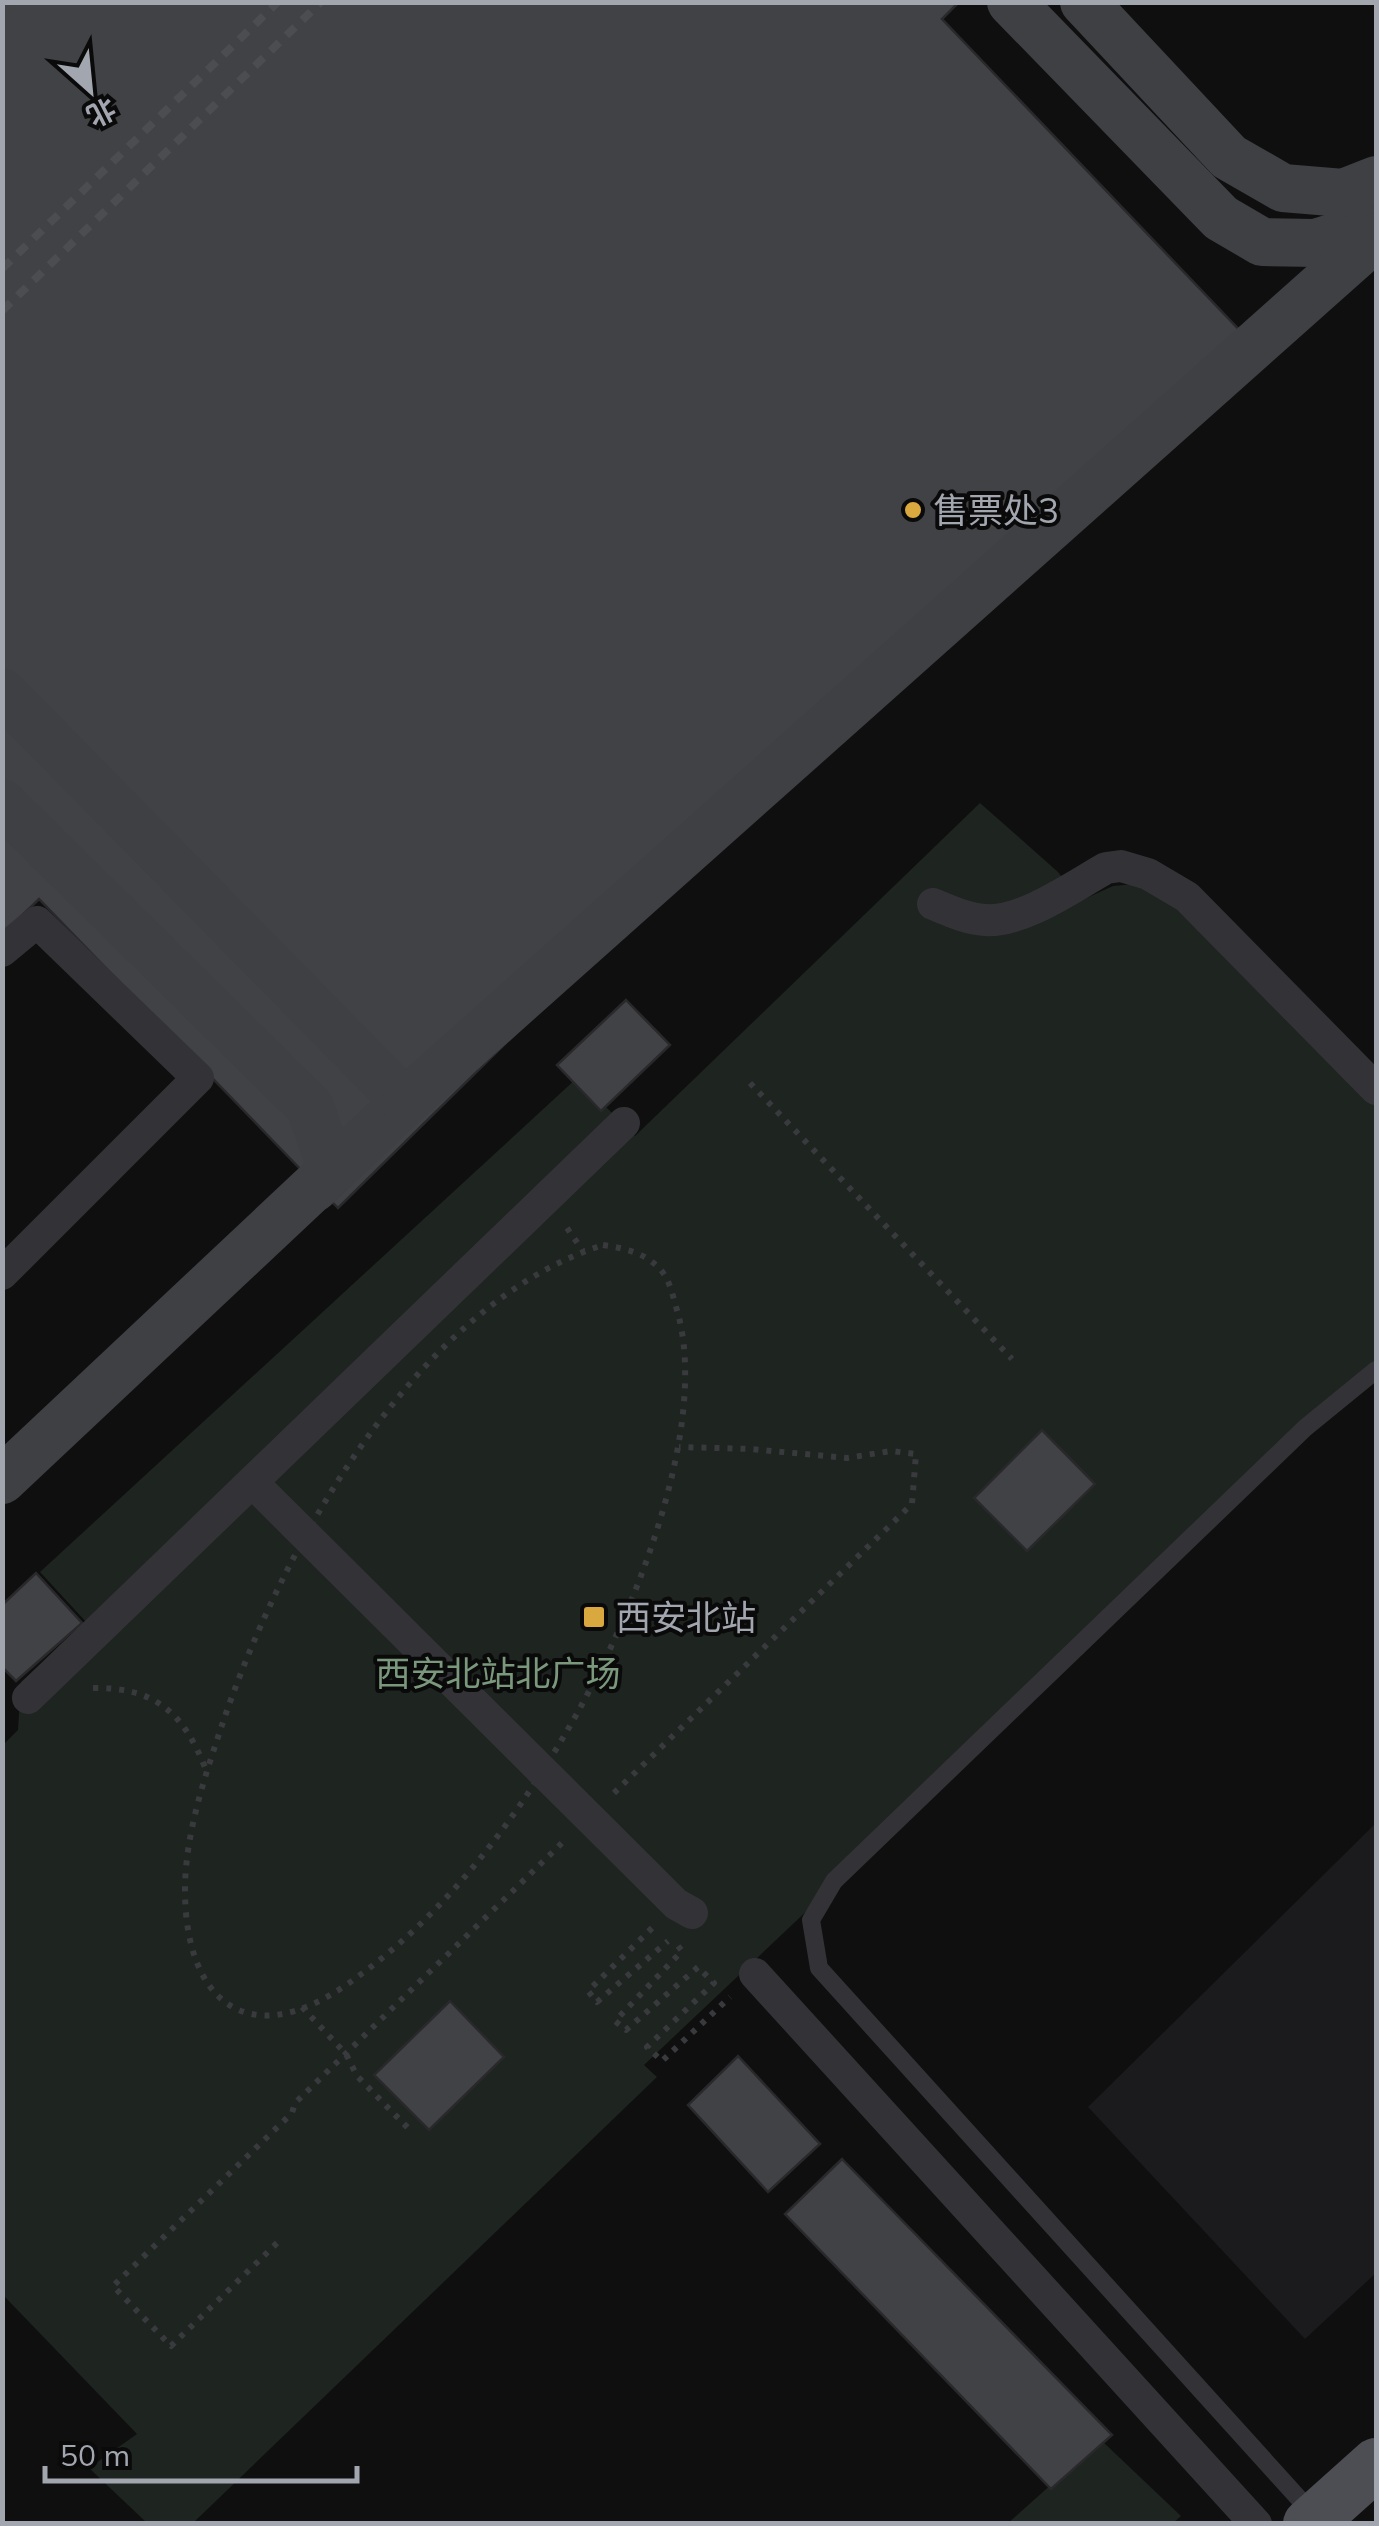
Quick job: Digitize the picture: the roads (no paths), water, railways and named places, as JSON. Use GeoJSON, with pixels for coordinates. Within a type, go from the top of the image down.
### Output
{"type":"FeatureCollection","features":[{"type":"Feature","properties":{"kind":"main road"},"geometry":{"type":"LineString","coordinates":[[1010,2],[1221,218],[1262,242],[1316,244],[1376,224]]}},
{"type":"Feature","properties":{"kind":"main road"},"geometry":{"type":"LineString","coordinates":[[1084,2],[1229,157],[1282,188],[1342,193],[1376,180]]}},
{"type":"Feature","properties":{"kind":"main road"},"geometry":{"type":"LineString","coordinates":[[2,1480],[405,1102],[1376,237]]}},
{"type":"Feature","properties":{"kind":"main road"},"geometry":{"type":"LineString","coordinates":[[2,692],[405,1102]]}},
{"type":"Feature","properties":{"kind":"main road"},"geometry":{"type":"LineString","coordinates":[[2,803],[310,1106],[332,1170],[242,1255]]}},
{"type":"Feature","properties":{"kind":"main road"},"geometry":{"type":"LineString","coordinates":[[1312,2520],[1376,2464]]}},
{"type":"Feature","properties":{"kind":"street"},"geometry":{"type":"LineString","coordinates":[[933,904],[963,916],[1011,918],[1106,868],[1121,866],[1148,874],[1188,898],[1376,1089]]}},
{"type":"Feature","properties":{"kind":"street"},"geometry":{"type":"LineString","coordinates":[[2,951],[36,922],[198,1078],[2,1274]]}},
{"type":"Feature","properties":{"kind":"street"},"geometry":{"type":"LineString","coordinates":[[28,1698],[624,1124]]}},
{"type":"Feature","properties":{"kind":"street"},"geometry":{"type":"LineString","coordinates":[[252,1482],[684,1909]]}},
{"type":"Feature","properties":{"kind":"street"},"geometry":{"type":"LineString","coordinates":[[755,1974],[1256,2524]]}},
{"type":"Feature","properties":{"kind":"lane"},"geometry":{"type":"LineString","coordinates":[[1312,2520],[819,1968],[811,1920],[834,1880],[1305,1428],[1376,1370]]}},
{"type":"Feature","properties":{"kind":"railway"},"geometry":{"type":"LineString","coordinates":[[2,269],[278,2]]}},
{"type":"Feature","properties":{"kind":"railway"},"geometry":{"type":"LineString","coordinates":[[2,311],[321,2]]}},
{"type":"Feature","properties":{"kind":"place","name":"售票处3"},"geometry":{"type":"Point","coordinates":[913,510]}},
{"type":"Feature","properties":{"kind":"place","name":"西安北站"},"geometry":{"type":"Point","coordinates":[594,1617]}},
{"type":"Feature","properties":{"kind":"park label","name":"西安北站北广场"},"geometry":{"type":"Point","coordinates":[498,1673]}}]}
